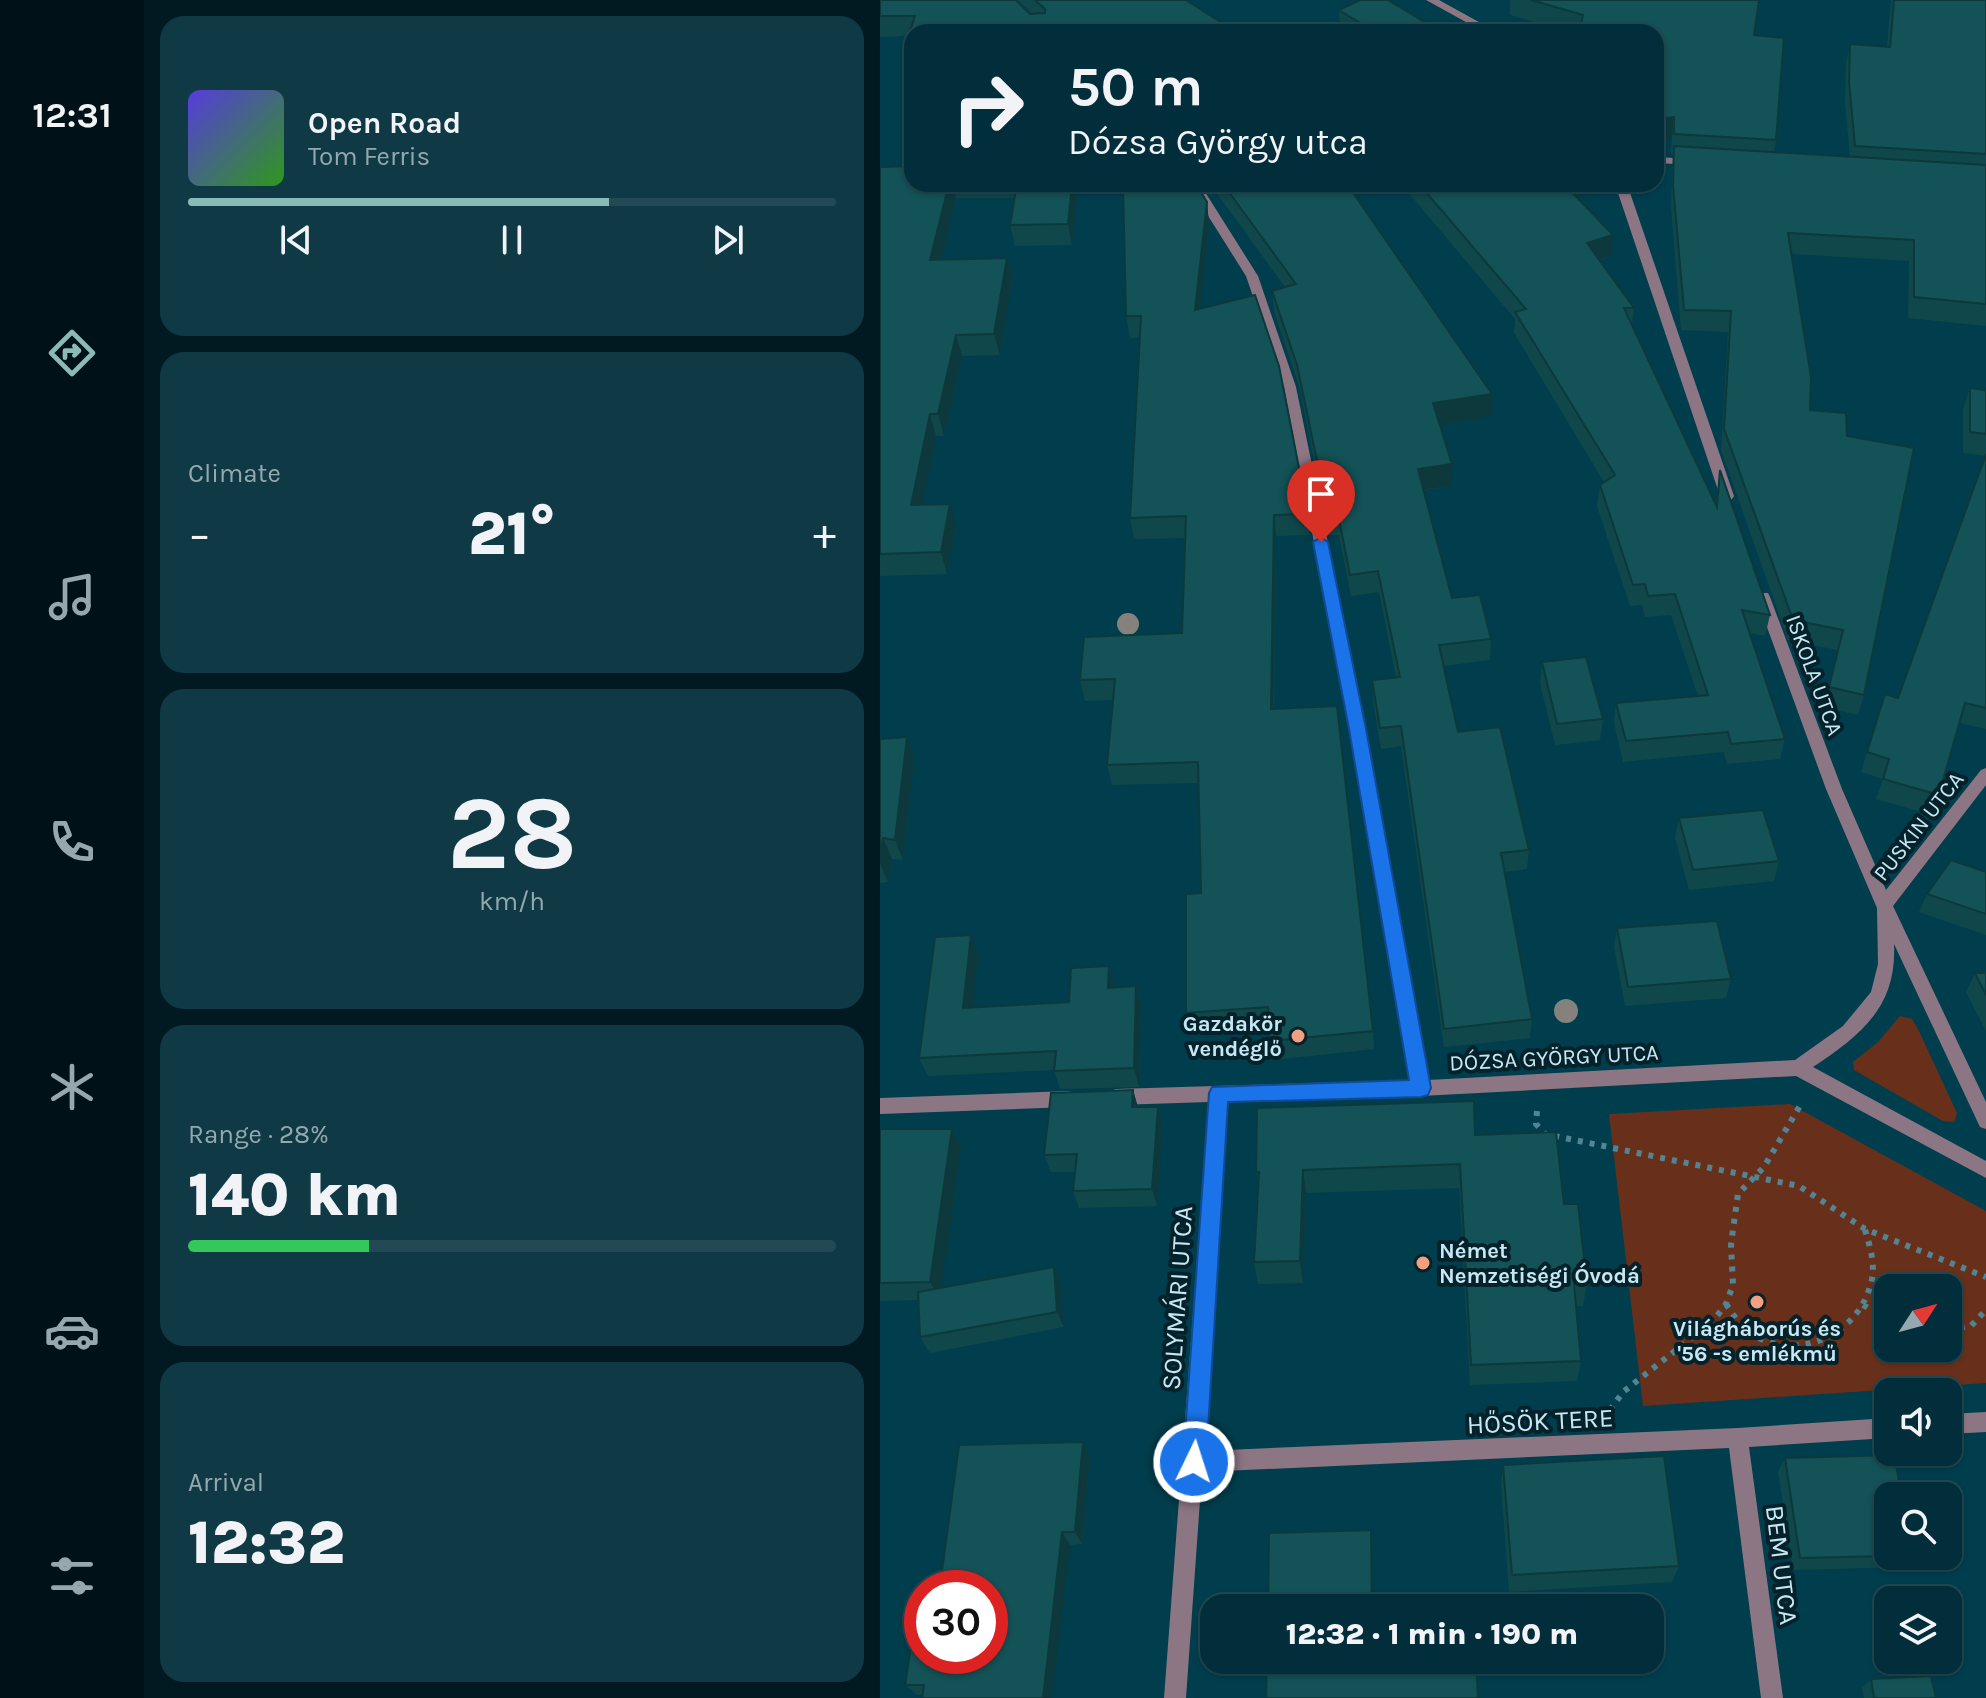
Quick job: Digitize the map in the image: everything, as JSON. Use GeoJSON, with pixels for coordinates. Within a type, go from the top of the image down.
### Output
{"type":"FeatureCollection","features":[{"type":"Feature","properties":{"kind":"street"},"geometry":{"type":"LineString","coordinates":[[1431,0],[1478,24]]}},
{"type":"Feature","properties":{"kind":"street"},"geometry":{"type":"LineString","coordinates":[[1458,13],[1464,0]]}},
{"type":"Feature","properties":{"kind":"street"},"geometry":{"type":"LineString","coordinates":[[1664,161],[1701,163]]}},
{"type":"Feature","properties":{"kind":"street"},"geometry":{"type":"LineString","coordinates":[[1199,192],[1252,276],[1290,387],[1358,729],[1421,1088]]}},
{"type":"Feature","properties":{"kind":"street"},"geometry":{"type":"LineString","coordinates":[[1624,192],[1730,506]]}},
{"type":"Feature","properties":{"kind":"street","name":"ISKOLA UTCA"},"geometry":{"type":"LineString","coordinates":[[1756,579],[1834,789],[1884,905]]}},
{"type":"Feature","properties":{"kind":"street","name":"PUSKIN UTCA"},"geometry":{"type":"LineString","coordinates":[[1884,905],[1986,774]]}},
{"type":"Feature","properties":{"kind":"street"},"geometry":{"type":"LineString","coordinates":[[1884,905],[1884,979],[1868,1011],[1854,1029],[1798,1068],[1986,1170]]}},
{"type":"Feature","properties":{"kind":"street"},"geometry":{"type":"LineString","coordinates":[[1884,905],[1986,1121]]}},
{"type":"Feature","properties":{"kind":"street","name":"DÓZSA GYÖRGY UTCA"},"geometry":{"type":"LineString","coordinates":[[880,1106],[1421,1088],[1798,1068]]}},
{"type":"Feature","properties":{"kind":"street","name":"SOLYMÁRI UTCA"},"geometry":{"type":"LineString","coordinates":[[1175,1698],[1219,1093]]}},
{"type":"Feature","properties":{"kind":"street"},"geometry":{"type":"LineString","coordinates":[[1962,1423],[1986,1422]]}},
{"type":"Feature","properties":{"kind":"street","name":"HŐSÖK TERE"},"geometry":{"type":"LineString","coordinates":[[1194,1462],[1597,1445],[1874,1429]]}},
{"type":"Feature","properties":{"kind":"street","name":"BEM UTCA"},"geometry":{"type":"LineString","coordinates":[[1738,1438],[1772,1698]]}},
{"type":"Feature","properties":{"kind":"path"},"geometry":{"type":"LineString","coordinates":[[1551,1082],[1537,1105],[1536,1124],[1545,1134],[1799,1186],[1865,1229],[1986,1277]]}},
{"type":"Feature","properties":{"kind":"path"},"geometry":{"type":"LineString","coordinates":[[1597,1445],[1605,1417],[1623,1392],[1714,1320],[1726,1304],[1733,1285],[1733,1214],[1738,1194],[1776,1150],[1803,1101],[1814,1092],[1830,1086]]}},
{"type":"Feature","properties":{"kind":"path"},"geometry":{"type":"LineString","coordinates":[[1726,1304],[1748,1332],[1782,1347],[1817,1345],[1840,1332],[1863,1305],[1872,1280],[1872,1254],[1865,1229]]}},
{"type":"Feature","properties":{"kind":"path"},"geometry":{"type":"LineString","coordinates":[[1863,1305],[1874,1311]]}},
{"type":"Feature","properties":{"kind":"path"},"geometry":{"type":"LineString","coordinates":[[1962,1328],[1971,1326],[1986,1310]]}},
{"type":"Feature","properties":{"kind":"shaded area"},"geometry":{"type":"Polygon","coordinates":[[[1900,1016],[1912,1019],[1918,1029],[1957,1113],[1954,1122],[1943,1121],[1854,1070],[1853,1062],[1878,1042],[1900,1016]]]}},
{"type":"Feature","properties":{"kind":"shaded area"},"geometry":{"type":"Polygon","coordinates":[[[1790,1104],[1986,1211],[1986,1383],[1962,1385],[1962,1378],[1874,1378],[1874,1391],[1643,1406],[1609,1114],[1790,1104]]]}},
{"type":"Feature","properties":{"kind":"building"},"geometry":{"type":"Polygon","coordinates":[[[880,0],[1016,0],[1030,14],[1045,13],[1045,9],[1035,0],[1186,0],[1224,24],[912,24],[915,16],[880,16],[880,0]]]}},
{"type":"Feature","properties":{"kind":"building"},"geometry":{"type":"Polygon","coordinates":[[[1360,0],[1388,0],[1428,24],[1362,24],[1339,10],[1360,0]]]}},
{"type":"Feature","properties":{"kind":"building"},"geometry":{"type":"Polygon","coordinates":[[[1531,0],[1759,0],[1754,35],[1784,38],[1776,140],[1674,134],[1674,117],[1664,119],[1664,24],[1581,24],[1583,15],[1531,0]]]}},
{"type":"Feature","properties":{"kind":"building"},"geometry":{"type":"Polygon","coordinates":[[[1894,0],[1986,0],[1986,154],[1855,146],[1849,82],[1850,44],[1890,47],[1894,0]]]}},
{"type":"Feature","properties":{"kind":"building"},"geometry":{"type":"Polygon","coordinates":[[[1674,146],[1986,165],[1986,304],[1914,297],[1914,240],[1788,233],[1811,377],[1810,410],[1846,413],[1847,436],[1914,448],[1864,695],[1829,687],[1843,630],[1793,620],[1724,429],[1731,311],[1684,310],[1673,186],[1674,146]]]}},
{"type":"Feature","properties":{"kind":"building"},"geometry":{"type":"Polygon","coordinates":[[[904,166],[904,192],[947,192],[930,260],[1007,258],[994,334],[956,335],[938,414],[930,414],[911,505],[950,504],[941,552],[880,554],[880,167],[904,166]]]}},
{"type":"Feature","properties":{"kind":"building"},"geometry":{"type":"Polygon","coordinates":[[[1016,192],[1071,192],[1068,224],[1010,225],[1016,192]]]}},
{"type":"Feature","properties":{"kind":"building"},"geometry":{"type":"Polygon","coordinates":[[[1123,192],[1201,192],[1207,202],[1195,310],[1255,295],[1279,366],[1308,514],[1274,515],[1271,709],[1337,706],[1373,1031],[1270,1041],[1268,1007],[1186,1013],[1186,894],[1201,893],[1198,762],[1107,765],[1115,679],[1080,680],[1084,637],[1182,633],[1186,516],[1130,518],[1141,316],[1126,316],[1123,192]]]}},
{"type":"Feature","properties":{"kind":"building"},"geometry":{"type":"Polygon","coordinates":[[[1229,192],[1353,192],[1492,394],[1433,403],[1452,464],[1418,469],[1452,598],[1480,595],[1491,639],[1439,645],[1458,732],[1500,727],[1529,850],[1501,853],[1532,1019],[1444,1029],[1401,726],[1380,728],[1372,680],[1400,677],[1378,571],[1350,575],[1338,514],[1328,514],[1297,365],[1272,291],[1296,284],[1229,192]]]}},
{"type":"Feature","properties":{"kind":"building"},"geometry":{"type":"Polygon","coordinates":[[[1426,192],[1572,192],[1613,235],[1587,243],[1634,308],[1624,308],[1717,507],[1720,470],[1770,615],[1742,610],[1785,739],[1731,744],[1728,732],[1626,741],[1616,703],[1708,695],[1675,594],[1648,596],[1645,584],[1633,585],[1600,485],[1615,475],[1515,312],[1526,309],[1426,192]]]}},
{"type":"Feature","properties":{"kind":"building"},"geometry":{"type":"Polygon","coordinates":[[[1970,388],[1986,390],[1986,434],[1970,432],[1970,388]]]}},
{"type":"Feature","properties":{"kind":"building"},"geometry":{"type":"Polygon","coordinates":[[[1986,454],[1986,708],[1965,703],[1939,795],[1883,779],[1889,759],[1867,752],[1885,694],[1898,698],[1986,454]]]}},
{"type":"Feature","properties":{"kind":"building"},"geometry":{"type":"Polygon","coordinates":[[[1586,657],[1603,719],[1557,724],[1542,662],[1586,657]]]}},
{"type":"Feature","properties":{"kind":"building"},"geometry":{"type":"Polygon","coordinates":[[[907,737],[895,840],[883,838],[880,859],[880,739],[907,737]]]}},
{"type":"Feature","properties":{"kind":"building"},"geometry":{"type":"Polygon","coordinates":[[[1763,810],[1779,861],[1693,870],[1679,818],[1763,810]]]}},
{"type":"Feature","properties":{"kind":"building"},"geometry":{"type":"Polygon","coordinates":[[[1951,860],[1986,872],[1986,914],[1927,894],[1951,860]]]}},
{"type":"Feature","properties":{"kind":"building"},"geometry":{"type":"Polygon","coordinates":[[[1717,921],[1731,979],[1628,987],[1617,928],[1717,921]]]}},
{"type":"Feature","properties":{"kind":"building"},"geometry":{"type":"Polygon","coordinates":[[[971,935],[963,1008],[1069,1002],[1071,968],[1109,966],[1108,988],[1136,986],[1134,1068],[1054,1071],[1056,1051],[919,1058],[935,937],[971,935]]]}},
{"type":"Feature","properties":{"kind":"building"},"geometry":{"type":"Polygon","coordinates":[[[1975,973],[1986,973],[1986,995],[1975,973]]]}},
{"type":"Feature","properties":{"kind":"building"},"geometry":{"type":"Polygon","coordinates":[[[1133,1090],[1132,1107],[1158,1107],[1152,1189],[1073,1191],[1077,1154],[1044,1155],[1051,1093],[1133,1090]]]}},
{"type":"Feature","properties":{"kind":"building"},"geometry":{"type":"Polygon","coordinates":[[[1474,1101],[1475,1135],[1556,1132],[1564,1204],[1578,1204],[1587,1284],[1574,1284],[1581,1361],[1471,1365],[1460,1164],[1303,1170],[1300,1261],[1254,1262],[1259,1172],[1256,1172],[1257,1108],[1474,1101]]]}},
{"type":"Feature","properties":{"kind":"building"},"geometry":{"type":"Polygon","coordinates":[[[880,1129],[952,1129],[930,1282],[880,1283],[880,1129]]]}},
{"type":"Feature","properties":{"kind":"building"},"geometry":{"type":"Polygon","coordinates":[[[1054,1267],[1057,1312],[920,1337],[918,1292],[1054,1267]]]}},
{"type":"Feature","properties":{"kind":"building"},"geometry":{"type":"Polygon","coordinates":[[[1083,1442],[1075,1532],[1062,1532],[1043,1698],[922,1698],[924,1685],[905,1685],[907,1674],[1008,1674],[1008,1570],[942,1570],[959,1445],[1083,1442]]]}},
{"type":"Feature","properties":{"kind":"building"},"geometry":{"type":"Polygon","coordinates":[[[1664,1456],[1679,1566],[1512,1575],[1503,1465],[1664,1456]]]}},
{"type":"Feature","properties":{"kind":"building"},"geometry":{"type":"Polygon","coordinates":[[[1874,1456],[1874,1466],[1896,1466],[1899,1482],[1874,1482],[1874,1556],[1800,1558],[1785,1458],[1874,1456]]]}},
{"type":"Feature","properties":{"kind":"building"},"geometry":{"type":"Polygon","coordinates":[[[1371,1530],[1372,1594],[1268,1594],[1269,1533],[1371,1530]]]}},
{"type":"Feature","properties":{"kind":"building"},"geometry":{"type":"Polygon","coordinates":[[[1267,1674],[1477,1674],[1478,1698],[1266,1698],[1267,1674]]]}},
{"type":"Feature","properties":{"kind":"building"},"geometry":{"type":"Polygon","coordinates":[[[1931,1676],[1936,1698],[1874,1698],[1871,1679],[1931,1676]]]}},
{"type":"Feature","properties":{"kind":"place","name":"Gazdakör vendéglő"},"geometry":{"type":"Point","coordinates":[1298,1036]}},
{"type":"Feature","properties":{"kind":"place","name":"Német Nemzetiségi Óvodá"},"geometry":{"type":"Point","coordinates":[1423,1263]}},
{"type":"Feature","properties":{"kind":"place","name":"Világháborús és '56 -s emlékmű"},"geometry":{"type":"Point","coordinates":[1757,1302]}},
{"type":"Feature","properties":{"kind":"route"},"geometry":{"type":"LineString","coordinates":[[1194,1462],[1219,1093],[1421,1088],[1358,729],[1321,542]]}}]}
